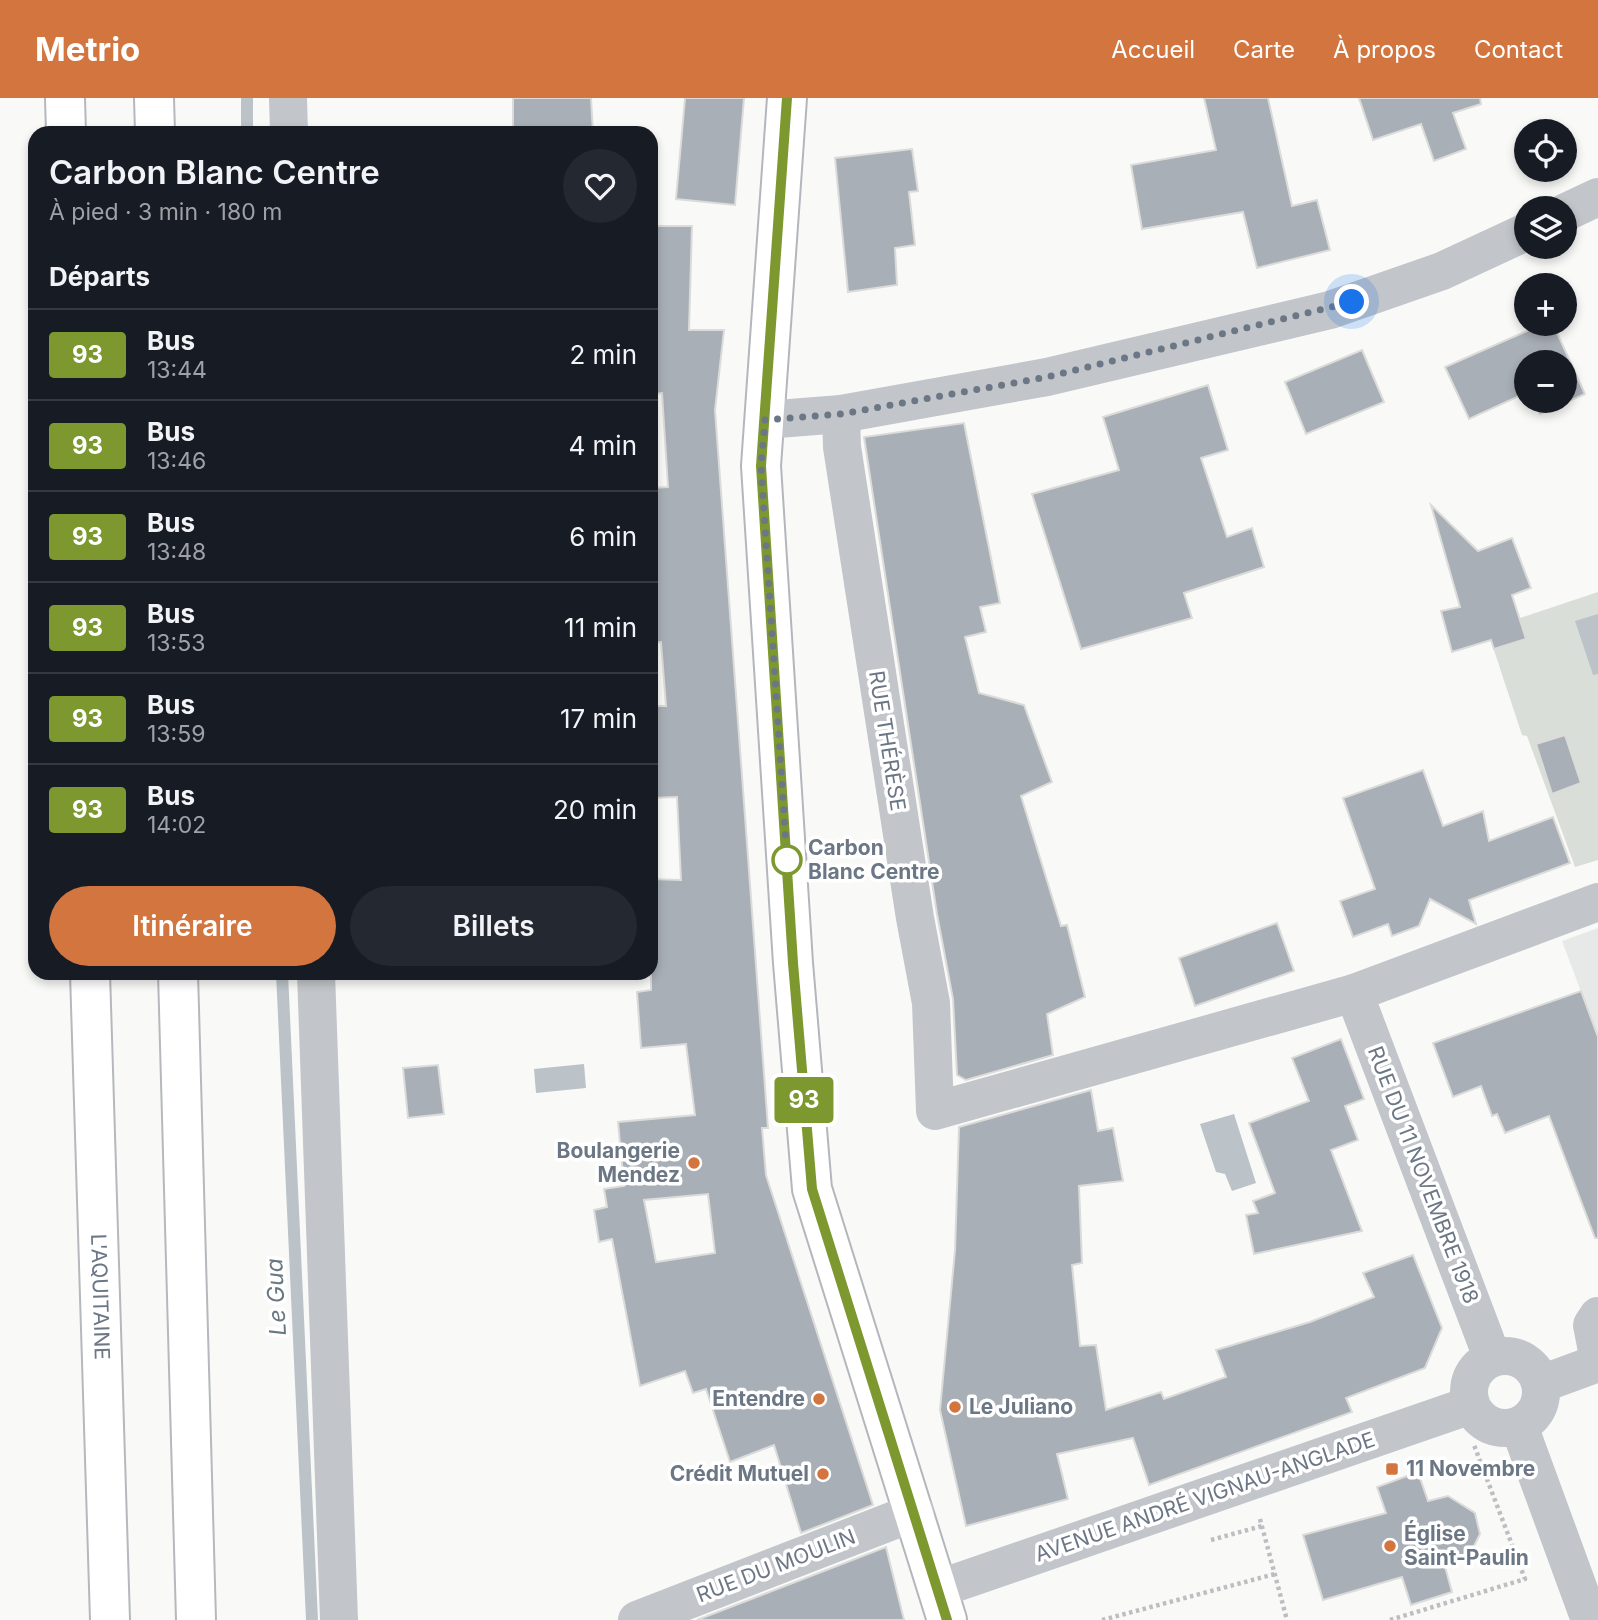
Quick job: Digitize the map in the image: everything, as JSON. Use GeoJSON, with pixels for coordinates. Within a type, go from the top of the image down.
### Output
{"type":"FeatureCollection","features":[{"type":"Feature","properties":{"kind":"main road"},"geometry":{"type":"LineString","coordinates":[[65,98],[66,126]]}},
{"type":"Feature","properties":{"kind":"main road"},"geometry":{"type":"LineString","coordinates":[[154,98],[155,126]]}},
{"type":"Feature","properties":{"kind":"main road"},"geometry":{"type":"LineString","coordinates":[[787,98],[761,466],[793,963],[812,1189],[943,1604]]}},
{"type":"Feature","properties":{"kind":"main road","name":"L'AQUITAINE"},"geometry":{"type":"LineString","coordinates":[[90,980],[110,1620]]}},
{"type":"Feature","properties":{"kind":"main road"},"geometry":{"type":"LineString","coordinates":[[178,980],[196,1620]]}},
{"type":"Feature","properties":{"kind":"street"},"geometry":{"type":"LineString","coordinates":[[288,98],[289,126]]}},
{"type":"Feature","properties":{"kind":"street"},"geometry":{"type":"LineString","coordinates":[[1577,207],[1598,197]]}},
{"type":"Feature","properties":{"kind":"street"},"geometry":{"type":"LineString","coordinates":[[765,420],[841,414],[1047,377],[1330,310],[1442,271],[1514,238]]}},
{"type":"Feature","properties":{"kind":"street","name":"RUE THÉRÈSE"},"geometry":{"type":"LineString","coordinates":[[841,414],[842,447],[915,918],[931,1003],[935,1111],[1354,993]]}},
{"type":"Feature","properties":{"kind":"street"},"geometry":{"type":"LineString","coordinates":[[1354,993],[1598,902]]}},
{"type":"Feature","properties":{"kind":"street"},"geometry":{"type":"LineString","coordinates":[[316,980],[339,1620]]}},
{"type":"Feature","properties":{"kind":"street","name":"RUE DU 11 NOVEMBRE 1918"},"geometry":{"type":"LineString","coordinates":[[1354,993],[1492,1357]]}},
{"type":"Feature","properties":{"kind":"street"},"geometry":{"type":"LineString","coordinates":[[1598,1316],[1592,1325],[1598,1356]]}},
{"type":"Feature","properties":{"kind":"street"},"geometry":{"type":"LineString","coordinates":[[1505,1355],[1528,1363],[1541,1384],[1537,1409],[1519,1426],[1508,1428],[1471,1422],[1470,1382],[1482,1363],[1492,1357],[1505,1355]]}},
{"type":"Feature","properties":{"kind":"street"},"geometry":{"type":"LineString","coordinates":[[1541,1384],[1598,1363]]}},
{"type":"Feature","properties":{"kind":"street","name":"AVENUE ANDRÉ VIGNAU-ANGLADE"},"geometry":{"type":"LineString","coordinates":[[943,1604],[1471,1422]]}},
{"type":"Feature","properties":{"kind":"street"},"geometry":{"type":"LineString","coordinates":[[1519,1426],[1581,1617]]}},
{"type":"Feature","properties":{"kind":"street","name":"RUE DU MOULIN"},"geometry":{"type":"LineString","coordinates":[[637,1620],[915,1512]]}},
{"type":"Feature","properties":{"kind":"path"},"geometry":{"type":"LineString","coordinates":[[1390,1620],[1525,1579],[1471,1422]]}},
{"type":"Feature","properties":{"kind":"path"},"geometry":{"type":"LineString","coordinates":[[1259,1515],[1287,1620]]}},
{"type":"Feature","properties":{"kind":"path"},"geometry":{"type":"LineString","coordinates":[[1102,1620],[1275,1574]]}},
{"type":"Feature","properties":{"kind":"shaded area"},"geometry":{"type":"Polygon","coordinates":[[[1598,592],[1598,860],[1575,867],[1527,736],[1522,735],[1487,629],[1598,592]]]}},
{"type":"Feature","properties":{"kind":"shaded area"},"geometry":{"type":"Polygon","coordinates":[[[1598,614],[1598,674],[1593,675],[1575,621],[1598,614]]]}},
{"type":"Feature","properties":{"kind":"shaded area"},"geometry":{"type":"Polygon","coordinates":[[[1598,928],[1598,1037],[1562,941],[1598,928]]]}},
{"type":"Feature","properties":{"kind":"shaded area"},"geometry":{"type":"Polygon","coordinates":[[[584,1064],[586,1088],[536,1093],[534,1069],[584,1064]]]}},
{"type":"Feature","properties":{"kind":"shaded area"},"geometry":{"type":"Polygon","coordinates":[[[1234,1114],[1256,1183],[1232,1191],[1225,1174],[1216,1172],[1200,1124],[1234,1114]]]}},
{"type":"Feature","properties":{"kind":"building"},"geometry":{"type":"Polygon","coordinates":[[[513,98],[591,98],[593,126],[513,126],[513,98]]]}},
{"type":"Feature","properties":{"kind":"building"},"geometry":{"type":"Polygon","coordinates":[[[685,98],[744,98],[735,205],[676,199],[685,98]]]}},
{"type":"Feature","properties":{"kind":"building"},"geometry":{"type":"Polygon","coordinates":[[[1204,98],[1268,98],[1292,206],[1317,200],[1330,250],[1257,268],[1243,212],[1142,229],[1131,165],[1216,150],[1204,98]]]}},
{"type":"Feature","properties":{"kind":"building"},"geometry":{"type":"Polygon","coordinates":[[[1359,98],[1480,98],[1481,104],[1453,113],[1466,149],[1434,161],[1421,124],[1373,140],[1359,98]]]}},
{"type":"Feature","properties":{"kind":"building"},"geometry":{"type":"Polygon","coordinates":[[[912,149],[918,191],[909,192],[915,245],[895,248],[897,285],[848,292],[835,158],[912,149]]]}},
{"type":"Feature","properties":{"kind":"building"},"geometry":{"type":"Polygon","coordinates":[[[658,226],[692,226],[689,330],[724,330],[715,410],[768,1128],[762,1128],[766,1175],[873,1505],[801,1533],[774,1445],[730,1462],[706,1389],[693,1393],[685,1371],[640,1386],[612,1239],[599,1242],[594,1210],[607,1207],[604,1189],[624,1186],[618,1122],[695,1115],[686,1044],[641,1048],[637,992],[651,990],[651,980],[658,980],[658,879],[681,880],[677,797],[658,798],[658,706],[666,706],[661,642],[658,642],[658,488],[668,487],[662,393],[658,393],[658,226]],[[708,1194],[644,1200],[656,1262],[715,1253],[708,1194]]]}},
{"type":"Feature","properties":{"kind":"building"},"geometry":{"type":"Polygon","coordinates":[[[1516,336],[1558,336],[1565,350],[1514,350],[1514,398],[1469,419],[1445,367],[1516,336]]]}},
{"type":"Feature","properties":{"kind":"building"},"geometry":{"type":"Polygon","coordinates":[[[1362,350],[1384,402],[1306,434],[1285,382],[1362,350]]]}},
{"type":"Feature","properties":{"kind":"building"},"geometry":{"type":"Polygon","coordinates":[[[1577,376],[1585,394],[1577,398],[1577,376]]]}},
{"type":"Feature","properties":{"kind":"building"},"geometry":{"type":"Polygon","coordinates":[[[1208,385],[1228,450],[1201,458],[1227,537],[1252,528],[1264,567],[1184,593],[1192,618],[1081,649],[1032,494],[1119,470],[1103,417],[1208,385]]]}},
{"type":"Feature","properties":{"kind":"building"},"geometry":{"type":"Polygon","coordinates":[[[964,423],[1000,603],[980,607],[986,632],[965,637],[979,693],[1024,705],[1052,782],[1021,796],[1061,926],[1067,925],[1085,997],[1047,1014],[1053,1055],[966,1080],[957,1075],[953,999],[937,914],[864,437],[964,423]]]}},
{"type":"Feature","properties":{"kind":"building"},"geometry":{"type":"Polygon","coordinates":[[[1431,505],[1478,551],[1512,538],[1531,588],[1512,595],[1526,639],[1494,649],[1491,640],[1452,652],[1441,611],[1460,607],[1431,505]]]}},
{"type":"Feature","properties":{"kind":"building"},"geometry":{"type":"Polygon","coordinates":[[[1565,735],[1581,783],[1552,794],[1536,744],[1565,735]]]}},
{"type":"Feature","properties":{"kind":"building"},"geometry":{"type":"Polygon","coordinates":[[[1423,770],[1443,826],[1483,811],[1489,841],[1553,817],[1570,863],[1469,900],[1476,924],[1430,899],[1419,926],[1392,936],[1388,924],[1353,937],[1340,901],[1375,889],[1343,798],[1423,770]]]}},
{"type":"Feature","properties":{"kind":"building"},"geometry":{"type":"Polygon","coordinates":[[[1277,923],[1294,971],[1195,1006],[1179,958],[1277,923]]]}},
{"type":"Feature","properties":{"kind":"building"},"geometry":{"type":"Polygon","coordinates":[[[1581,991],[1598,1037],[1598,1238],[1595,1238],[1549,1116],[1505,1133],[1497,1114],[1492,1116],[1481,1086],[1453,1097],[1433,1043],[1581,991]]]}},
{"type":"Feature","properties":{"kind":"building"},"geometry":{"type":"Polygon","coordinates":[[[1341,1039],[1364,1099],[1345,1106],[1358,1140],[1331,1150],[1362,1231],[1254,1254],[1246,1215],[1258,1213],[1253,1201],[1275,1193],[1249,1123],[1309,1101],[1292,1058],[1341,1039]]]}},
{"type":"Feature","properties":{"kind":"building"},"geometry":{"type":"Polygon","coordinates":[[[438,1065],[444,1114],[408,1118],[403,1068],[438,1065]]]}},
{"type":"Feature","properties":{"kind":"building"},"geometry":{"type":"Polygon","coordinates":[[[1091,1090],[1098,1131],[1113,1128],[1123,1181],[1079,1186],[1082,1263],[1072,1265],[1080,1346],[1096,1345],[1106,1410],[1161,1392],[1164,1399],[1226,1377],[1216,1350],[1310,1322],[1374,1297],[1363,1273],[1413,1255],[1442,1328],[1425,1368],[1346,1398],[1352,1412],[1149,1485],[1133,1438],[1057,1454],[1068,1499],[966,1526],[940,1410],[955,1250],[959,1127],[1091,1090]]]}},
{"type":"Feature","properties":{"kind":"building","name":"Église Saint-Paulin"},"geometry":{"type":"Polygon","coordinates":[[[1418,1472],[1428,1501],[1448,1496],[1475,1513],[1480,1534],[1469,1556],[1444,1563],[1452,1592],[1411,1605],[1402,1577],[1323,1600],[1303,1535],[1386,1513],[1377,1487],[1418,1472]]]}},
{"type":"Feature","properties":{"kind":"building"},"geometry":{"type":"Polygon","coordinates":[[[886,1547],[904,1620],[697,1620],[886,1547]]]}},
{"type":"Feature","properties":{"kind":"waterway","name":"Le Gua"},"geometry":{"type":"LineString","coordinates":[[247,98],[247,126]]}},
{"type":"Feature","properties":{"kind":"waterway","name":"Le Gua"},"geometry":{"type":"LineString","coordinates":[[282,980],[312,1620]]}},
{"type":"Feature","properties":{"kind":"bus line","name":"93"},"geometry":{"type":"LineString","coordinates":[[787,98],[761,466],[793,963],[812,1189],[947,1620]]}},
{"type":"Feature","properties":{"kind":"place","name":"Carbon Blanc Centre"},"geometry":{"type":"Point","coordinates":[787,860]}},
{"type":"Feature","properties":{"kind":"place","name":"Boulangerie Mendez"},"geometry":{"type":"Point","coordinates":[694,1163]}},
{"type":"Feature","properties":{"kind":"place","name":"Entendre"},"geometry":{"type":"Point","coordinates":[819,1399]}},
{"type":"Feature","properties":{"kind":"place","name":"Le Juliano"},"geometry":{"type":"Point","coordinates":[955,1407]}},
{"type":"Feature","properties":{"kind":"place","name":"11 Novembre"},"geometry":{"type":"Point","coordinates":[1392,1469]}},
{"type":"Feature","properties":{"kind":"place","name":"Crédit Mutuel"},"geometry":{"type":"Point","coordinates":[823,1474]}},
{"type":"Feature","properties":{"kind":"place","name":"Église Saint-Paulin"},"geometry":{"type":"Point","coordinates":[1390,1546]}},
{"type":"Feature","properties":{"kind":"route"},"geometry":{"type":"LineString","coordinates":[[787,860],[761,466],[765,420],[841,414],[1047,377],[1330,310],[1352,302]]}}]}
